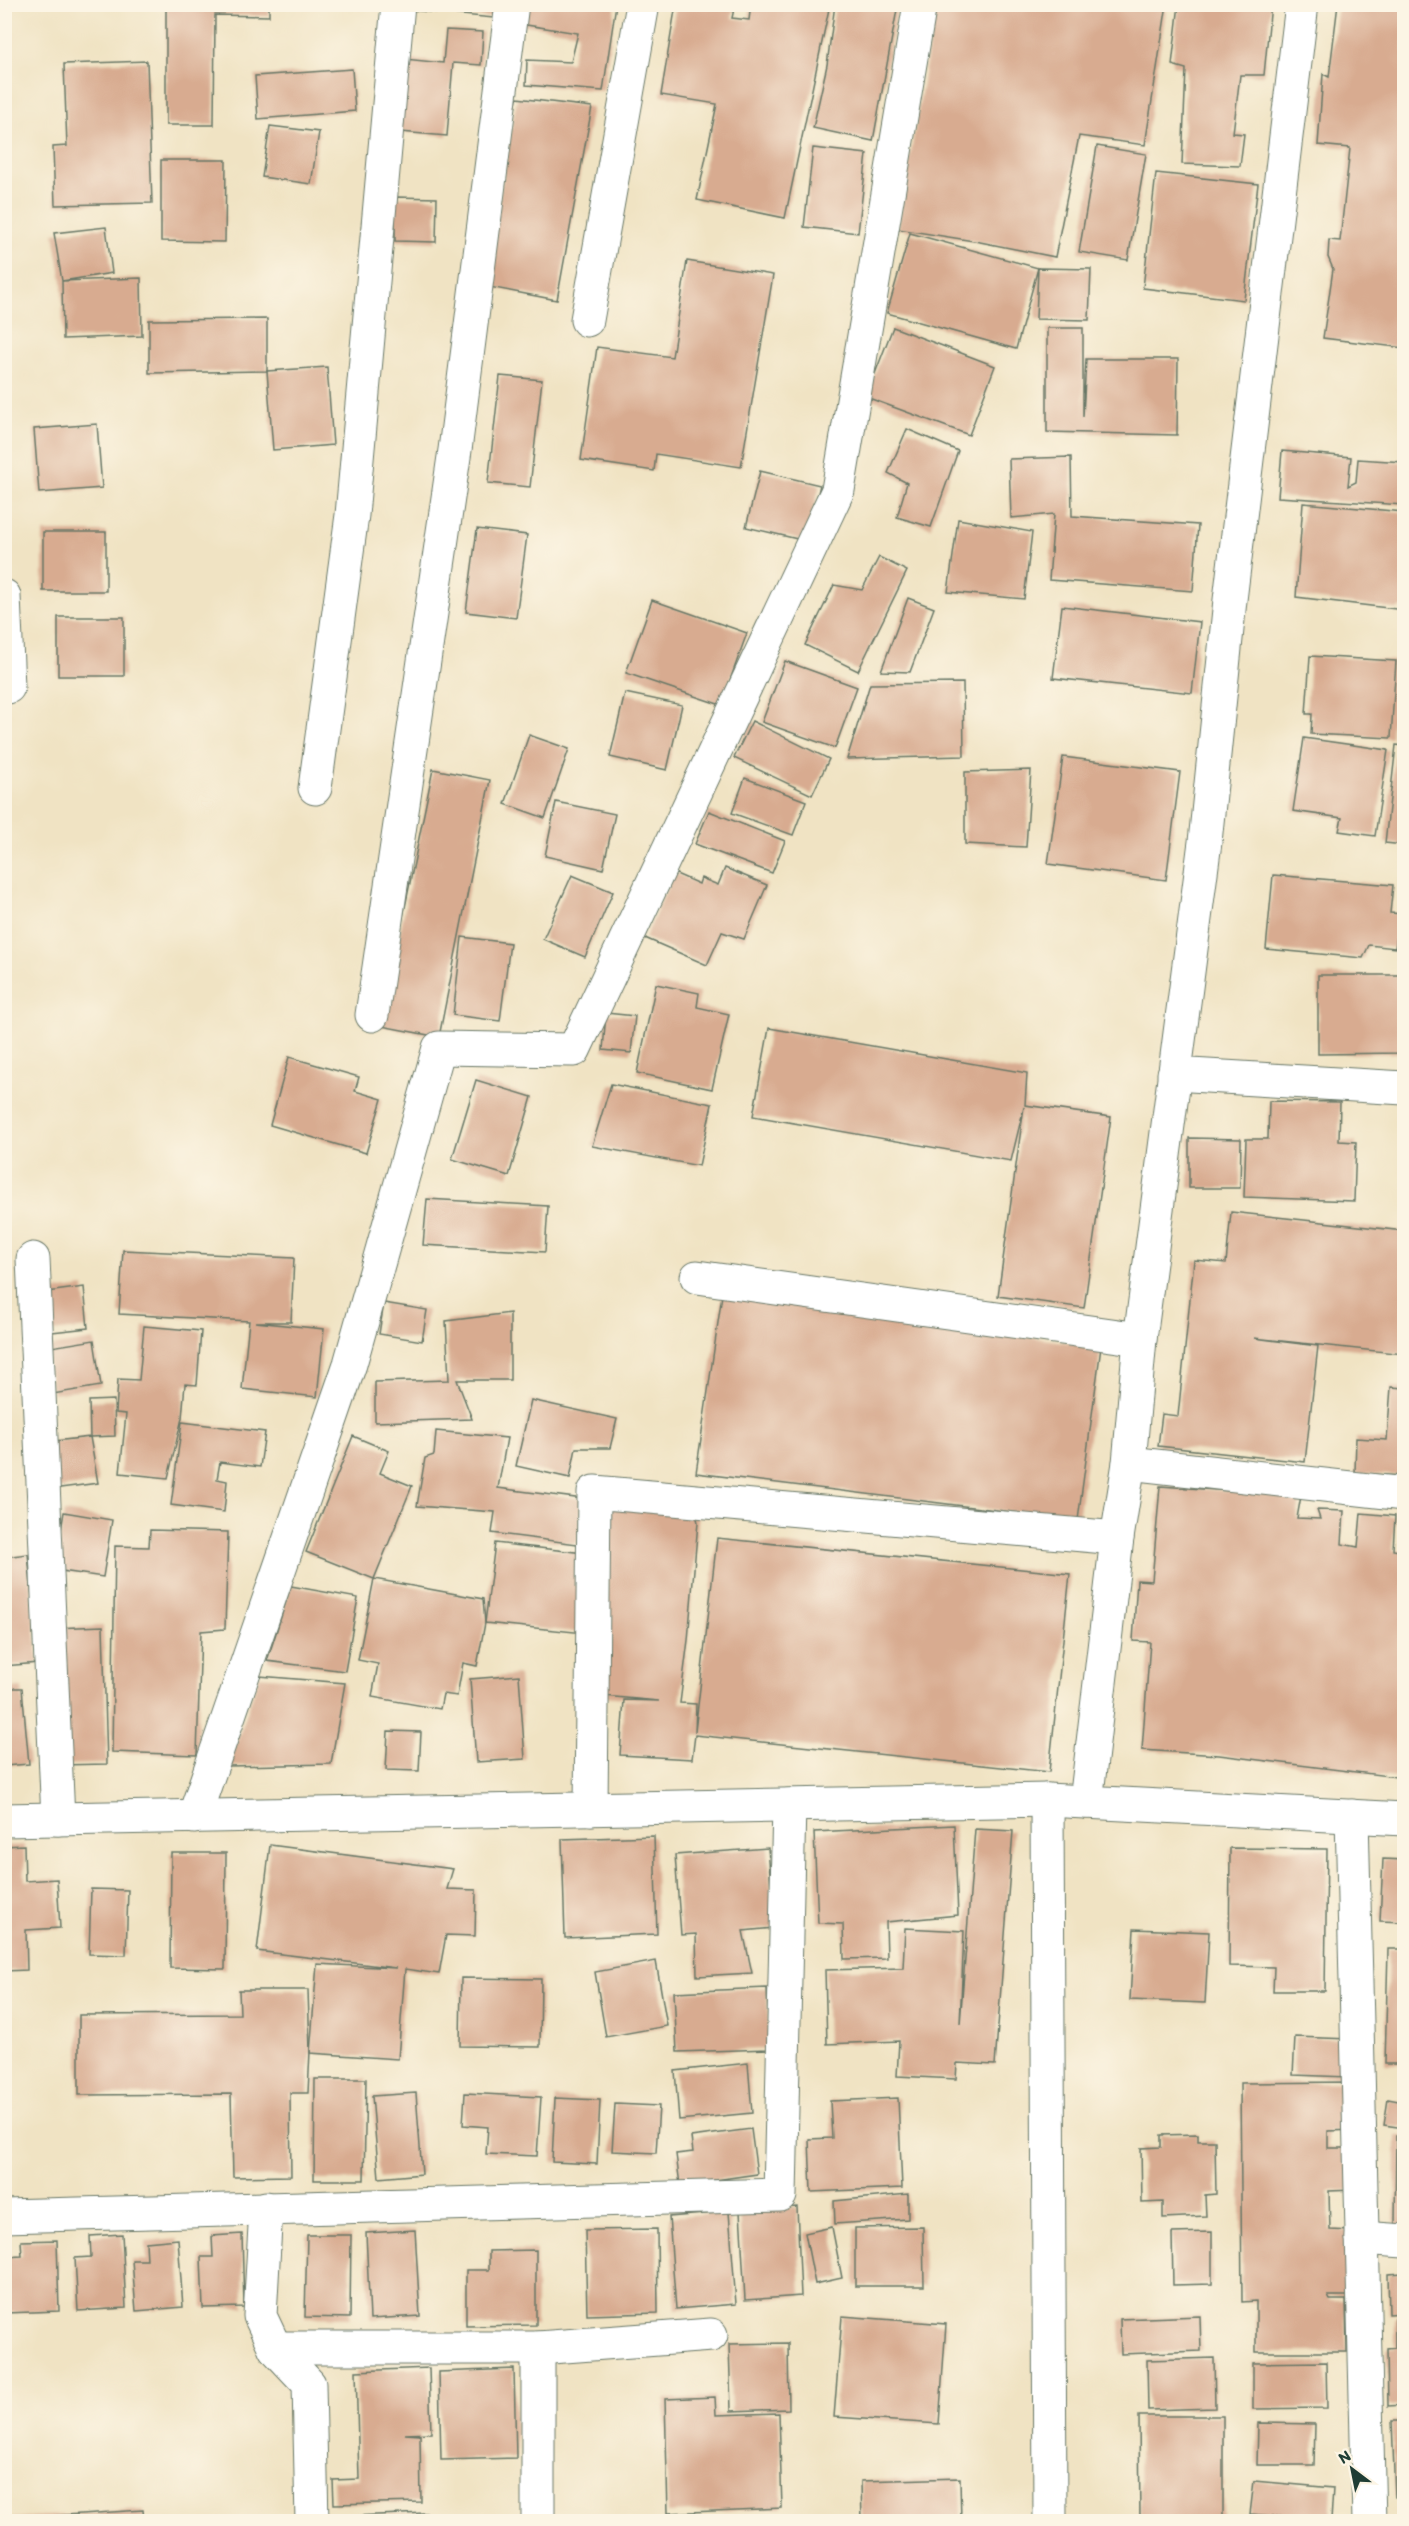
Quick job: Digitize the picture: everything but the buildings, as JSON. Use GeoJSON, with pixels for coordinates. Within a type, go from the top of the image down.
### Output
{"type":"FeatureCollection","features":[{"type":"Feature","properties":{"kind":"street"},"geometry":{"type":"LineString","coordinates":[[315,788],[352,515],[398,4]]}},
{"type":"Feature","properties":{"kind":"street"},"geometry":{"type":"LineString","coordinates":[[372,1016],[455,450],[512,4]]}},
{"type":"Feature","properties":{"kind":"street"},"geometry":{"type":"LineString","coordinates":[[586,320],[644,4]]}},
{"type":"Feature","properties":{"kind":"street"},"geometry":{"type":"LineString","coordinates":[[194,1817],[350,1364],[439,1048],[574,1050],[838,490],[920,4]]}},
{"type":"Feature","properties":{"kind":"street"},"geometry":{"type":"LineString","coordinates":[[1086,1802],[1117,1538],[1129,1463],[1140,1339],[1205,842],[1231,588],[1302,4]]}},
{"type":"Feature","properties":{"kind":"street"},"geometry":{"type":"LineString","coordinates":[[4,596],[9,687]]}},
{"type":"Feature","properties":{"kind":"street"},"geometry":{"type":"LineString","coordinates":[[1174,1074],[1404,1088]]}},
{"type":"Feature","properties":{"kind":"street"},"geometry":{"type":"LineString","coordinates":[[33,1259],[58,1819]]}},
{"type":"Feature","properties":{"kind":"street"},"geometry":{"type":"LineString","coordinates":[[697,1277],[1140,1339]]}},
{"type":"Feature","properties":{"kind":"street"},"geometry":{"type":"LineString","coordinates":[[1129,1463],[1404,1494]]}},
{"type":"Feature","properties":{"kind":"street"},"geometry":{"type":"LineString","coordinates":[[591,1809],[594,1492],[1117,1538]]}},
{"type":"Feature","properties":{"kind":"street"},"geometry":{"type":"LineString","coordinates":[[4,1820],[1047,1800],[1404,1819]]}},
{"type":"Feature","properties":{"kind":"street"},"geometry":{"type":"LineString","coordinates":[[1047,1800],[1050,2522]]}},
{"type":"Feature","properties":{"kind":"street"},"geometry":{"type":"LineString","coordinates":[[4,2216],[780,2195],[789,1805]]}},
{"type":"Feature","properties":{"kind":"street"},"geometry":{"type":"LineString","coordinates":[[1352,1816],[1369,2522]]}},
{"type":"Feature","properties":{"kind":"street"},"geometry":{"type":"LineString","coordinates":[[266,2208],[260,2316],[275,2348],[309,2384],[312,2522]]}},
{"type":"Feature","properties":{"kind":"street"},"geometry":{"type":"LineString","coordinates":[[1362,2238],[1404,2241]]}},
{"type":"Feature","properties":{"kind":"street"},"geometry":{"type":"LineString","coordinates":[[275,2348],[538,2348],[711,2334]]}},
{"type":"Feature","properties":{"kind":"street"},"geometry":{"type":"LineString","coordinates":[[538,2348],[538,2522]]}}]}
